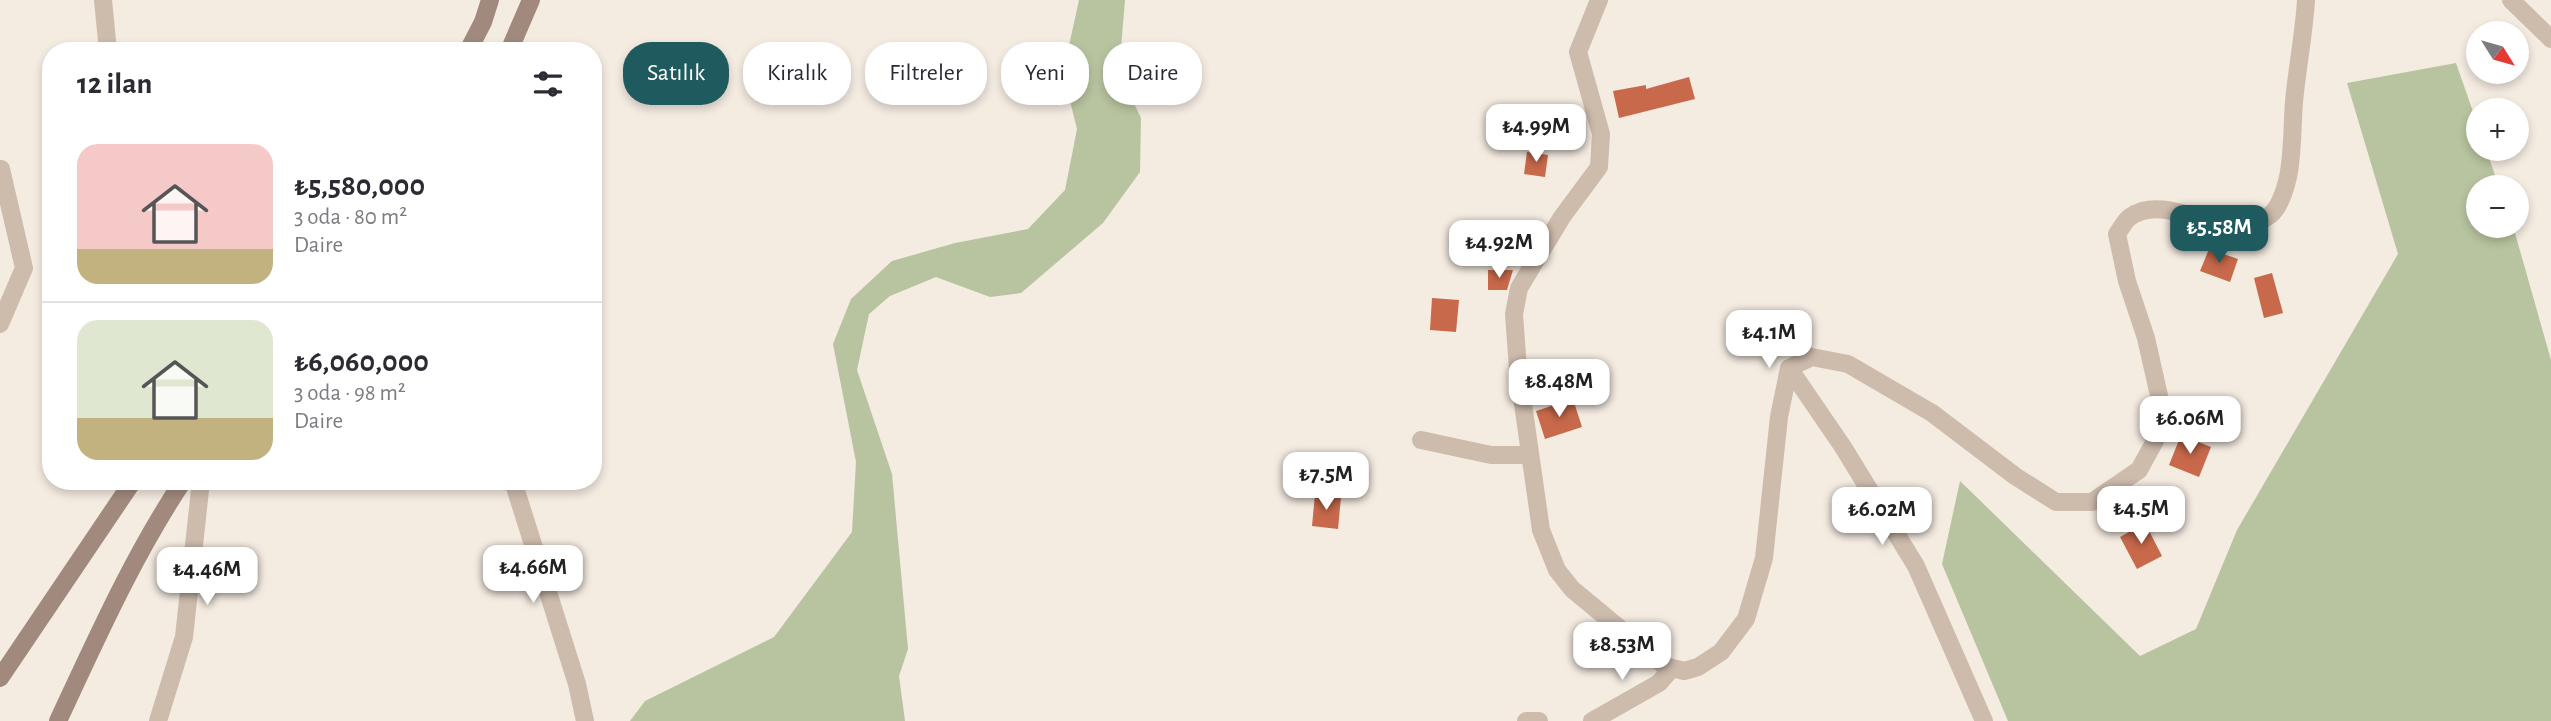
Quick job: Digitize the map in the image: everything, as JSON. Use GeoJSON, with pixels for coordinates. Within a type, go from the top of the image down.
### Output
{"type":"FeatureCollection","features":[{"type":"Feature","properties":{"kind":"main road"},"geometry":{"type":"LineString","coordinates":[[473,42],[490,0]]}},
{"type":"Feature","properties":{"kind":"main road"},"geometry":{"type":"LineString","coordinates":[[513,42],[531,0]]}},
{"type":"Feature","properties":{"kind":"main road"},"geometry":{"type":"LineString","coordinates":[[0,678],[126,490]]}},
{"type":"Feature","properties":{"kind":"main road"},"geometry":{"type":"LineString","coordinates":[[58,721],[106,621],[177,490]]}},
{"type":"Feature","properties":{"kind":"street"},"geometry":{"type":"LineString","coordinates":[[103,0],[107,42]]}},
{"type":"Feature","properties":{"kind":"street"},"geometry":{"type":"LineString","coordinates":[[1600,0],[1578,52],[1601,134],[1599,167],[1562,217],[1519,288],[1514,314],[1529,456],[1541,530],[1557,570],[1572,589],[1665,666],[1684,671],[1698,667],[1721,652],[1746,619],[1764,558],[1779,417],[1789,368]]}},
{"type":"Feature","properties":{"kind":"street"},"geometry":{"type":"LineString","coordinates":[[1789,368],[1812,357],[1847,364],[1932,413],[2015,476],[2056,502],[2092,502],[2139,470],[2155,441],[2160,400],[2146,338],[2127,281],[2117,234],[2130,217],[2150,209],[2186,212],[2227,226],[2256,222],[2270,215],[2283,195],[2289,175],[2294,99],[2306,0]]}},
{"type":"Feature","properties":{"kind":"street"},"geometry":{"type":"LineString","coordinates":[[2511,0],[2551,39]]}},
{"type":"Feature","properties":{"kind":"street"},"geometry":{"type":"LineString","coordinates":[[0,324],[24,268],[1,169]]}},
{"type":"Feature","properties":{"kind":"street"},"geometry":{"type":"LineString","coordinates":[[1789,368],[1843,447],[1916,566],[1984,721]]}},
{"type":"Feature","properties":{"kind":"street"},"geometry":{"type":"LineString","coordinates":[[1421,440],[1492,455],[1529,456]]}},
{"type":"Feature","properties":{"kind":"street"},"geometry":{"type":"LineString","coordinates":[[158,721],[184,636],[200,490]]}},
{"type":"Feature","properties":{"kind":"street"},"geometry":{"type":"LineString","coordinates":[[516,490],[573,673],[585,721]]}},
{"type":"Feature","properties":{"kind":"street"},"geometry":{"type":"LineString","coordinates":[[1592,721],[1660,683],[1672,668]]}},
{"type":"Feature","properties":{"kind":"street"},"geometry":{"type":"LineString","coordinates":[[1526,721],[1539,721]]}},
{"type":"Feature","properties":{"kind":"green space"},"geometry":{"type":"Polygon","coordinates":[[[1079,0],[1125,0],[1122,42],[1103,42],[1103,105],[1135,105],[1141,118],[1140,172],[1103,223],[1021,293],[990,297],[936,277],[890,296],[869,314],[857,370],[892,474],[908,649],[899,676],[905,721],[630,721],[645,701],[774,637],[852,532],[856,462],[833,344],[851,299],[892,261],[955,243],[1028,229],[1065,190],[1077,129],[1071,105],[1089,105],[1089,42],[1070,42],[1079,0]]]}},
{"type":"Feature","properties":{"kind":"green space"},"geometry":{"type":"Polygon","coordinates":[[[2456,63],[2468,98],[2466,98],[2466,161],[2490,161],[2495,175],[2466,175],[2466,238],[2516,238],[2551,360],[2551,721],[2008,721],[1942,564],[1960,481],[2140,656],[2196,629],[2237,530],[2398,254],[2347,83],[2456,63]]]}},
{"type":"Feature","properties":{"kind":"building"},"geometry":{"type":"Polygon","coordinates":[[[1689,77],[1695,99],[1619,118],[1613,91],[1646,85],[1646,89],[1689,77]]]}},
{"type":"Feature","properties":{"kind":"building"},"geometry":{"type":"Polygon","coordinates":[[[1527,152],[1548,155],[1545,177],[1524,174],[1527,152]]]}},
{"type":"Feature","properties":{"kind":"building"},"geometry":{"type":"Polygon","coordinates":[[[1485,234],[1486,258],[1451,258],[1451,235],[1485,234]]]}},
{"type":"Feature","properties":{"kind":"building"},"geometry":{"type":"Polygon","coordinates":[[[2209,249],[2238,259],[2230,282],[2200,271],[2209,249]]]}},
{"type":"Feature","properties":{"kind":"building"},"geometry":{"type":"Polygon","coordinates":[[[1488,270],[1513,270],[1507,290],[1488,290],[1488,270]]]}},
{"type":"Feature","properties":{"kind":"building"},"geometry":{"type":"Polygon","coordinates":[[[2272,273],[2283,313],[2264,318],[2254,278],[2272,273]]]}},
{"type":"Feature","properties":{"kind":"building"},"geometry":{"type":"Polygon","coordinates":[[[1432,298],[1459,300],[1456,332],[1430,330],[1432,298]]]}},
{"type":"Feature","properties":{"kind":"building"},"geometry":{"type":"Polygon","coordinates":[[[1573,399],[1582,427],[1545,439],[1536,411],[1573,399]]]}},
{"type":"Feature","properties":{"kind":"building"},"geometry":{"type":"Polygon","coordinates":[[[2181,435],[2211,447],[2199,477],[2169,465],[2181,435]]]}},
{"type":"Feature","properties":{"kind":"building"},"geometry":{"type":"Polygon","coordinates":[[[1315,494],[1341,497],[1338,529],[1312,526],[1315,494]]]}},
{"type":"Feature","properties":{"kind":"building"},"geometry":{"type":"Polygon","coordinates":[[[2145,523],[2162,556],[2137,569],[2120,537],[2145,523]]]}}]}
